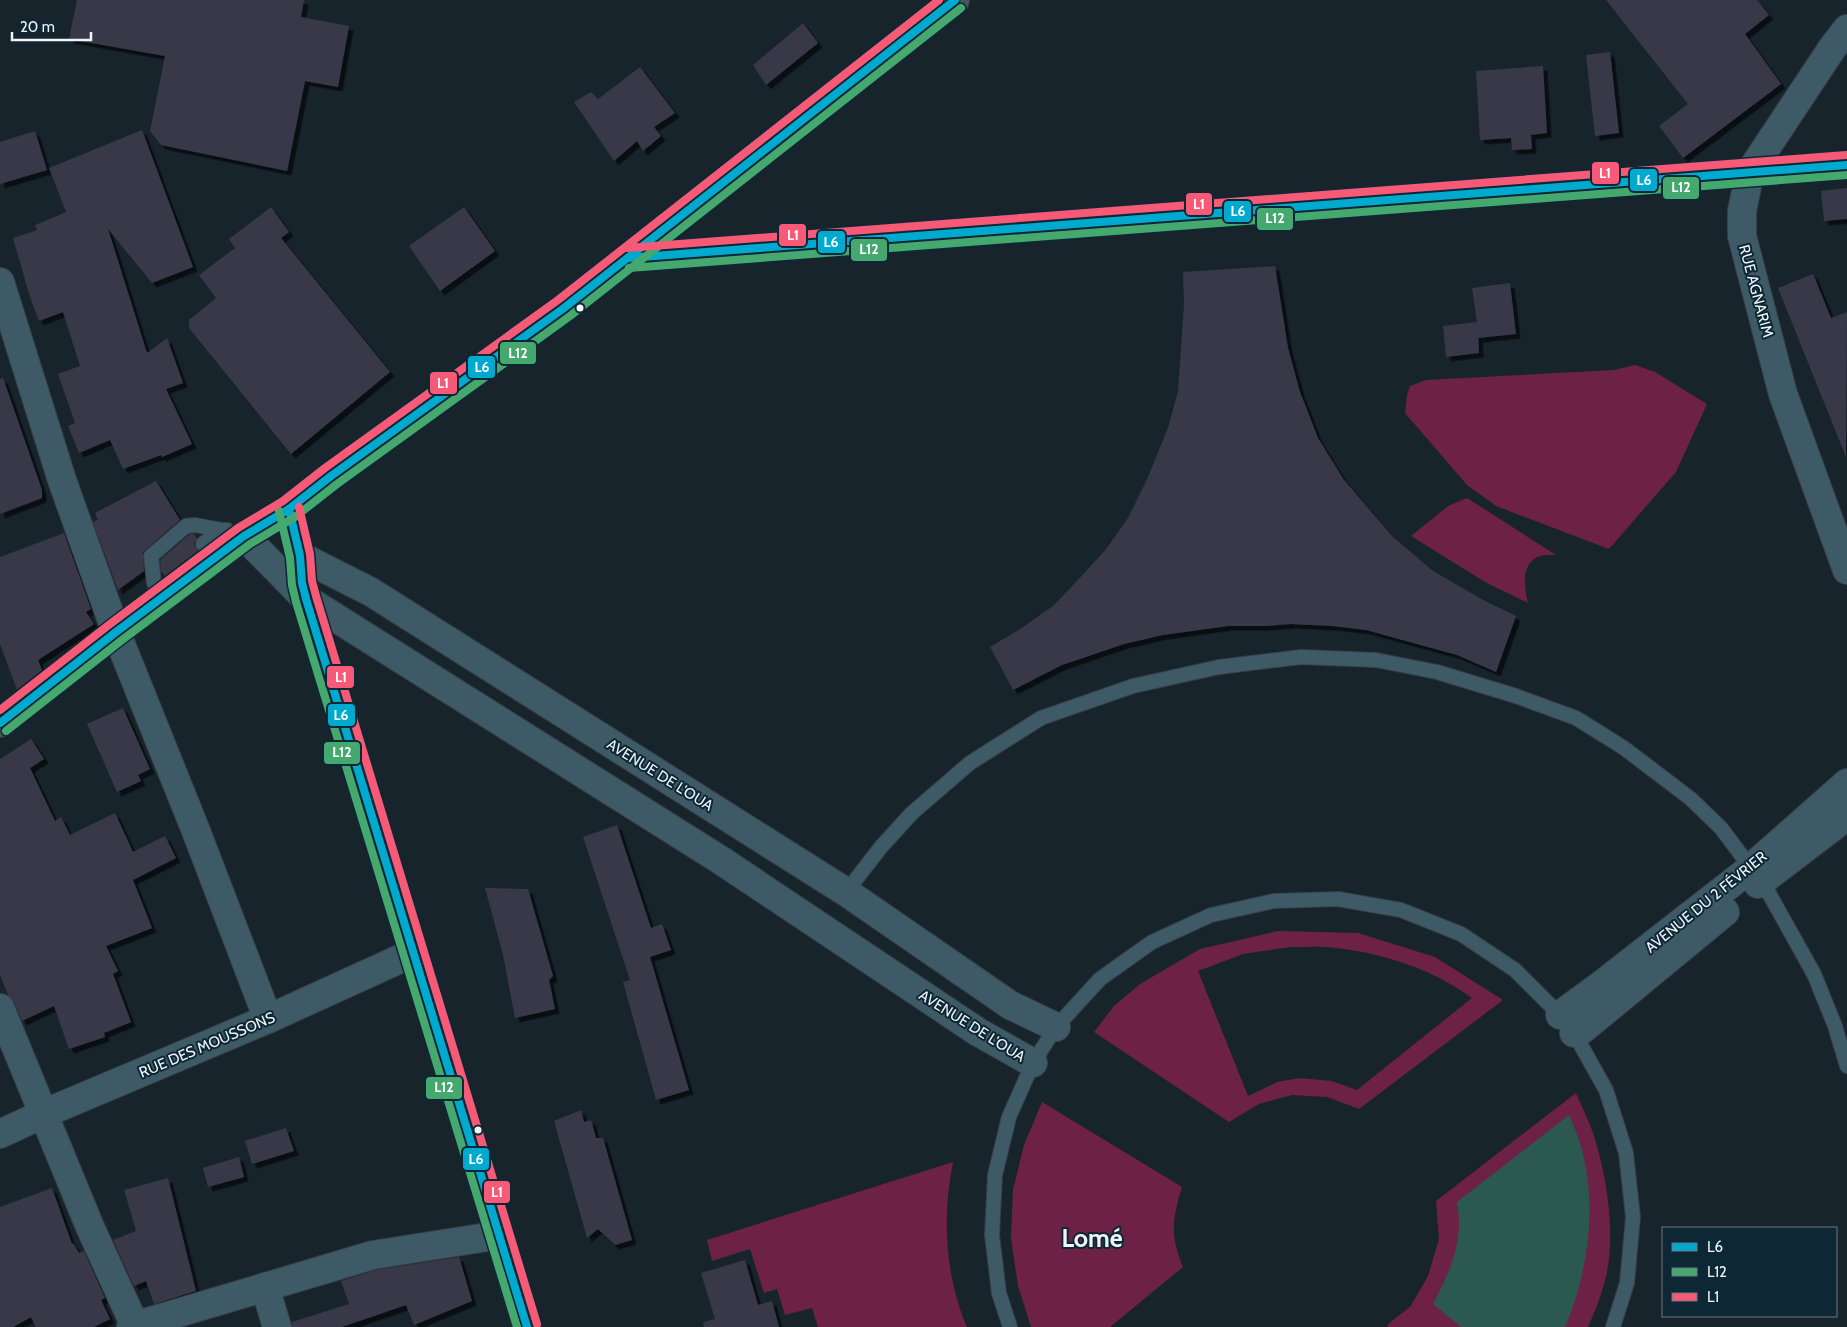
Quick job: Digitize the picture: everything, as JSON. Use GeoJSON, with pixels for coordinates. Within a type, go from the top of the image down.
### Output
{"type":"FeatureCollection","features":[{"type":"Feature","properties":{"kind":"main road"},"geometry":{"type":"LineString","coordinates":[[0,723],[116,632],[160,586],[233,532],[290,508],[331,476],[564,308],[955,0]]}},
{"type":"Feature","properties":{"kind":"street","name":"RUE AGNARIM"},"geometry":{"type":"LineString","coordinates":[[1847,29],[1750,172],[1742,211],[1742,236],[1783,394],[1847,570]]}},
{"type":"Feature","properties":{"kind":"street"},"geometry":{"type":"LineString","coordinates":[[628,258],[1847,165]]}},
{"type":"Feature","properties":{"kind":"street"},"geometry":{"type":"LineString","coordinates":[[0,282],[62,480],[116,632],[196,831],[268,1019]]}},
{"type":"Feature","properties":{"kind":"street"},"geometry":{"type":"LineString","coordinates":[[290,508],[300,556],[306,599],[527,1327]]}},
{"type":"Feature","properties":{"kind":"street"},"geometry":{"type":"LineString","coordinates":[[233,532],[306,599]]}},
{"type":"Feature","properties":{"kind":"street","name":"AVENUE DE L'OUA"},"geometry":{"type":"LineString","coordinates":[[300,556],[371,592],[846,892],[1010,1005],[1056,1027]]}},
{"type":"Feature","properties":{"kind":"street","name":"AVENUE DE L'OUA"},"geometry":{"type":"LineString","coordinates":[[306,599],[722,861],[978,1032],[1033,1063]]}},
{"type":"Feature","properties":{"kind":"street","name":"AVENUE DU 2 FÉVRIER"},"geometry":{"type":"LineString","coordinates":[[1567,1024],[1594,1020],[1756,874],[1847,783]]}},
{"type":"Feature","properties":{"kind":"street","name":"AVENUE DU 2 FÉVRIER"},"geometry":{"type":"LineString","coordinates":[[1756,874],[1847,816]]}},
{"type":"Feature","properties":{"kind":"street","name":"RUE DES MOUSSONS"},"geometry":{"type":"LineString","coordinates":[[0,1134],[268,1019],[413,953]]}},
{"type":"Feature","properties":{"kind":"street"},"geometry":{"type":"LineString","coordinates":[[0,1008],[133,1326],[373,1255],[500,1235]]}},
{"type":"Feature","properties":{"kind":"street"},"geometry":{"type":"LineString","coordinates":[[265,1287],[277,1327]]}},
{"type":"Feature","properties":{"kind":"lane"},"geometry":{"type":"LineString","coordinates":[[160,586],[151,556],[186,526],[195,525],[233,532]]}},
{"type":"Feature","properties":{"kind":"lane"},"geometry":{"type":"LineString","coordinates":[[203,544],[233,532]]}},
{"type":"Feature","properties":{"kind":"lane"},"geometry":{"type":"LineString","coordinates":[[846,892],[880,847],[912,813],[970,763],[1041,718],[1133,686],[1219,667],[1301,657],[1376,660],[1437,672],[1516,696],[1576,718],[1624,748],[1691,799],[1721,828],[1756,874],[1814,974],[1835,1026],[1847,1066]]}},
{"type":"Feature","properties":{"kind":"lane"},"geometry":{"type":"LineString","coordinates":[[1010,1327],[999,1293],[992,1235],[995,1175],[1009,1118],[1033,1063],[1056,1027],[1100,979],[1152,942],[1211,915],[1274,901],[1338,899],[1401,910],[1461,934],[1515,970],[1567,1024],[1606,1090],[1626,1153],[1633,1218],[1627,1283],[1613,1327]]}},
{"type":"Feature","properties":{"kind":"shaded area"},"geometry":{"type":"Polygon","coordinates":[[[1635,365],[1655,372],[1707,404],[1676,472],[1609,549],[1496,506],[1467,485],[1405,413],[1410,386],[1426,380],[1614,370],[1635,365]]]}},
{"type":"Feature","properties":{"kind":"shaded area"},"geometry":{"type":"Polygon","coordinates":[[[1467,498],[1556,555],[1538,557],[1529,564],[1525,575],[1528,603],[1485,582],[1411,536],[1448,506],[1467,498]]]}},
{"type":"Feature","properties":{"kind":"shaded area"},"geometry":{"type":"Polygon","coordinates":[[[1278,931],[1358,933],[1435,957],[1503,1000],[1359,1109],[1327,1097],[1292,1095],[1259,1104],[1229,1122],[1094,1032],[1114,1006],[1140,984],[1200,949],[1278,931]],[[1291,947],[1243,954],[1198,971],[1248,1096],[1277,1082],[1300,1078],[1332,1081],[1357,1090],[1472,998],[1424,971],[1408,964],[1373,954],[1337,948],[1291,947]]]}},
{"type":"Feature","properties":{"kind":"shaded area"},"geometry":{"type":"Polygon","coordinates":[[[1576,1093],[1599,1152],[1606,1186],[1610,1221],[1607,1272],[1599,1300],[1588,1327],[1388,1327],[1388,1324],[1410,1307],[1428,1276],[1439,1239],[1436,1201],[1576,1093]]]}},
{"type":"Feature","properties":{"kind":"shaded area"},"geometry":{"type":"Polygon","coordinates":[[[1042,1102],[1182,1187],[1174,1219],[1174,1236],[1183,1267],[1110,1327],[1031,1327],[1018,1286],[1011,1238],[1013,1190],[1024,1145],[1042,1102]]]}},
{"type":"Feature","properties":{"kind":"shaded area"},"geometry":{"type":"Polygon","coordinates":[[[1569,1115],[1580,1143],[1586,1166],[1589,1189],[1589,1213],[1585,1260],[1580,1283],[1565,1327],[1461,1327],[1433,1304],[1450,1267],[1457,1243],[1459,1216],[1457,1202],[1569,1115]]]}},
{"type":"Feature","properties":{"kind":"shaded area"},"geometry":{"type":"Polygon","coordinates":[[[953,1162],[947,1203],[948,1246],[954,1287],[967,1327],[818,1327],[812,1308],[785,1315],[777,1289],[764,1293],[750,1249],[712,1261],[707,1240],[953,1162]]]}},
{"type":"Feature","properties":{"kind":"building"},"geometry":{"type":"Polygon","coordinates":[[[77,0],[304,0],[301,17],[349,26],[338,87],[305,81],[287,171],[161,145],[150,131],[165,56],[69,39],[77,0]]]}},
{"type":"Feature","properties":{"kind":"building"},"geometry":{"type":"Polygon","coordinates":[[[1606,0],[1757,0],[1769,15],[1745,34],[1781,84],[1683,158],[1659,126],[1688,104],[1606,0]]]}},
{"type":"Feature","properties":{"kind":"building"},"geometry":{"type":"Polygon","coordinates":[[[803,23],[818,43],[766,85],[753,65],[803,23]]]}},
{"type":"Feature","properties":{"kind":"building"},"geometry":{"type":"Polygon","coordinates":[[[1610,52],[1619,133],[1595,136],[1586,55],[1610,52]]]}},
{"type":"Feature","properties":{"kind":"building"},"geometry":{"type":"Polygon","coordinates":[[[1543,66],[1547,133],[1531,135],[1532,149],[1512,150],[1511,138],[1480,140],[1476,71],[1543,66]]]}},
{"type":"Feature","properties":{"kind":"building"},"geometry":{"type":"Polygon","coordinates":[[[640,67],[675,113],[654,127],[661,136],[643,151],[637,141],[614,161],[574,102],[591,92],[598,99],[640,67]]]}},
{"type":"Feature","properties":{"kind":"building"},"geometry":{"type":"Polygon","coordinates":[[[142,130],[193,267],[152,283],[108,229],[147,353],[167,338],[183,383],[166,389],[192,444],[162,457],[161,455],[123,469],[110,440],[79,453],[68,426],[75,423],[58,374],[80,366],[63,312],[39,321],[13,238],[37,230],[35,225],[66,212],[49,168],[142,130]]]}},
{"type":"Feature","properties":{"kind":"building"},"geometry":{"type":"Polygon","coordinates":[[[35,131],[47,170],[0,184],[0,142],[35,131]]]}},
{"type":"Feature","properties":{"kind":"building"},"geometry":{"type":"Polygon","coordinates":[[[1847,188],[1847,219],[1824,221],[1821,191],[1847,188]]]}},
{"type":"Feature","properties":{"kind":"building"},"geometry":{"type":"Polygon","coordinates":[[[271,207],[289,232],[281,238],[390,372],[291,454],[189,328],[189,320],[216,298],[199,275],[235,248],[229,239],[271,207]]]}},
{"type":"Feature","properties":{"kind":"building"},"geometry":{"type":"Polygon","coordinates":[[[464,207],[495,251],[440,291],[409,246],[464,207]]]}},
{"type":"Feature","properties":{"kind":"building"},"geometry":{"type":"Polygon","coordinates":[[[1275,266],[1288,348],[1300,392],[1318,438],[1344,480],[1392,536],[1433,571],[1485,601],[1516,616],[1496,672],[1457,655],[1366,630],[1291,624],[1228,626],[1163,635],[1124,644],[1062,665],[1013,690],[990,647],[1053,606],[1107,548],[1128,518],[1148,477],[1168,428],[1178,391],[1184,305],[1183,272],[1275,266]]]}},
{"type":"Feature","properties":{"kind":"building"},"geometry":{"type":"Polygon","coordinates":[[[1813,274],[1831,318],[1847,312],[1846,457],[1778,288],[1813,274]]]}},
{"type":"Feature","properties":{"kind":"building"},"geometry":{"type":"Polygon","coordinates":[[[1510,283],[1516,334],[1478,338],[1479,353],[1446,357],[1443,326],[1477,322],[1472,288],[1510,283]]]}},
{"type":"Feature","properties":{"kind":"building"},"geometry":{"type":"Polygon","coordinates":[[[3,378],[42,490],[42,498],[0,514],[0,379],[3,378]]]}},
{"type":"Feature","properties":{"kind":"building"},"geometry":{"type":"Polygon","coordinates":[[[156,481],[180,520],[143,552],[144,571],[118,590],[93,522],[98,520],[95,513],[156,481]]]}},
{"type":"Feature","properties":{"kind":"building"},"geometry":{"type":"Polygon","coordinates":[[[64,533],[91,609],[86,612],[94,624],[38,660],[42,670],[17,690],[0,644],[0,557],[64,533]]]}},
{"type":"Feature","properties":{"kind":"building"},"geometry":{"type":"Polygon","coordinates":[[[190,534],[197,538],[194,544],[198,551],[165,576],[161,571],[160,560],[190,534]]]}},
{"type":"Feature","properties":{"kind":"building"},"geometry":{"type":"Polygon","coordinates":[[[123,708],[150,769],[138,775],[141,781],[117,792],[87,724],[123,708]]]}},
{"type":"Feature","properties":{"kind":"building"},"geometry":{"type":"Polygon","coordinates":[[[31,739],[44,759],[30,768],[55,821],[61,817],[70,835],[115,813],[133,852],[165,836],[176,858],[133,880],[152,928],[106,946],[118,971],[113,974],[131,1022],[104,1033],[105,1037],[69,1049],[54,1006],[22,1021],[0,975],[0,759],[31,739]]]}},
{"type":"Feature","properties":{"kind":"building"},"geometry":{"type":"Polygon","coordinates":[[[617,825],[651,928],[662,924],[671,950],[650,957],[689,1090],[656,1100],[623,982],[630,980],[583,837],[617,825]]]}},
{"type":"Feature","properties":{"kind":"building"},"geometry":{"type":"Polygon","coordinates":[[[485,888],[528,889],[553,976],[549,980],[555,1009],[515,1018],[503,955],[485,888]]]}},
{"type":"Feature","properties":{"kind":"building"},"geometry":{"type":"Polygon","coordinates":[[[581,1110],[584,1122],[591,1120],[596,1138],[603,1138],[632,1240],[615,1245],[598,1229],[587,1238],[554,1121],[581,1110]]]}},
{"type":"Feature","properties":{"kind":"building"},"geometry":{"type":"Polygon","coordinates":[[[286,1128],[294,1151],[252,1164],[245,1141],[286,1128]]]}},
{"type":"Feature","properties":{"kind":"building"},"geometry":{"type":"Polygon","coordinates":[[[239,1157],[244,1177],[208,1187],[203,1168],[239,1157]]]}},
{"type":"Feature","properties":{"kind":"building"},"geometry":{"type":"Polygon","coordinates":[[[168,1178],[196,1291],[154,1304],[146,1281],[134,1286],[113,1240],[136,1231],[124,1190],[168,1178]]]}},
{"type":"Feature","properties":{"kind":"building"},"geometry":{"type":"Polygon","coordinates":[[[52,1188],[72,1244],[79,1253],[84,1251],[105,1298],[101,1300],[110,1319],[94,1327],[36,1327],[31,1317],[13,1327],[0,1327],[0,1207],[52,1188]]]}},
{"type":"Feature","properties":{"kind":"building"},"geometry":{"type":"Polygon","coordinates":[[[459,1257],[472,1301],[414,1325],[406,1305],[342,1327],[292,1327],[292,1322],[349,1304],[341,1281],[376,1270],[459,1257]]]}},
{"type":"Feature","properties":{"kind":"building"},"geometry":{"type":"Polygon","coordinates":[[[745,1260],[758,1305],[772,1301],[779,1327],[704,1327],[703,1322],[715,1319],[701,1273],[745,1260]]]}},
{"type":"Feature","properties":{"kind":"transit line","name":"L1"},"geometry":{"type":"LineString","coordinates":[[0,710],[238,528],[283,501],[325,468],[558,300],[939,0]]}},
{"type":"Feature","properties":{"kind":"transit line","name":"L6"},"geometry":{"type":"LineString","coordinates":[[0,723],[116,632],[244,536],[289,509],[331,476],[564,308],[955,0]]}},
{"type":"Feature","properties":{"kind":"transit line","name":"L12"},"geometry":{"type":"LineString","coordinates":[[6,731],[122,640],[250,544],[295,517],[337,484],[570,316],[961,8]]}},
{"type":"Feature","properties":{"kind":"transit line","name":"L1"},"geometry":{"type":"LineString","coordinates":[[627,248],[1846,155]]}},
{"type":"Feature","properties":{"kind":"transit line","name":"L6"},"geometry":{"type":"LineString","coordinates":[[628,258],[1847,165]]}},
{"type":"Feature","properties":{"kind":"transit line","name":"L12"},"geometry":{"type":"LineString","coordinates":[[629,268],[1847,175]]}},
{"type":"Feature","properties":{"kind":"transit line","name":"L1"},"geometry":{"type":"LineString","coordinates":[[299,507],[310,554],[312,581],[316,596],[537,1324]]}},
{"type":"Feature","properties":{"kind":"transit line","name":"L6"},"geometry":{"type":"LineString","coordinates":[[289,509],[300,556],[302,583],[306,599],[527,1327]]}},
{"type":"Feature","properties":{"kind":"transit line","name":"L12"},"geometry":{"type":"LineString","coordinates":[[279,511],[290,558],[292,585],[296,602],[517,1327]]}},
{"type":"Feature","properties":{"kind":"district","name":"Lomé"},"geometry":{"type":"Point","coordinates":[1092,1238]}}]}
